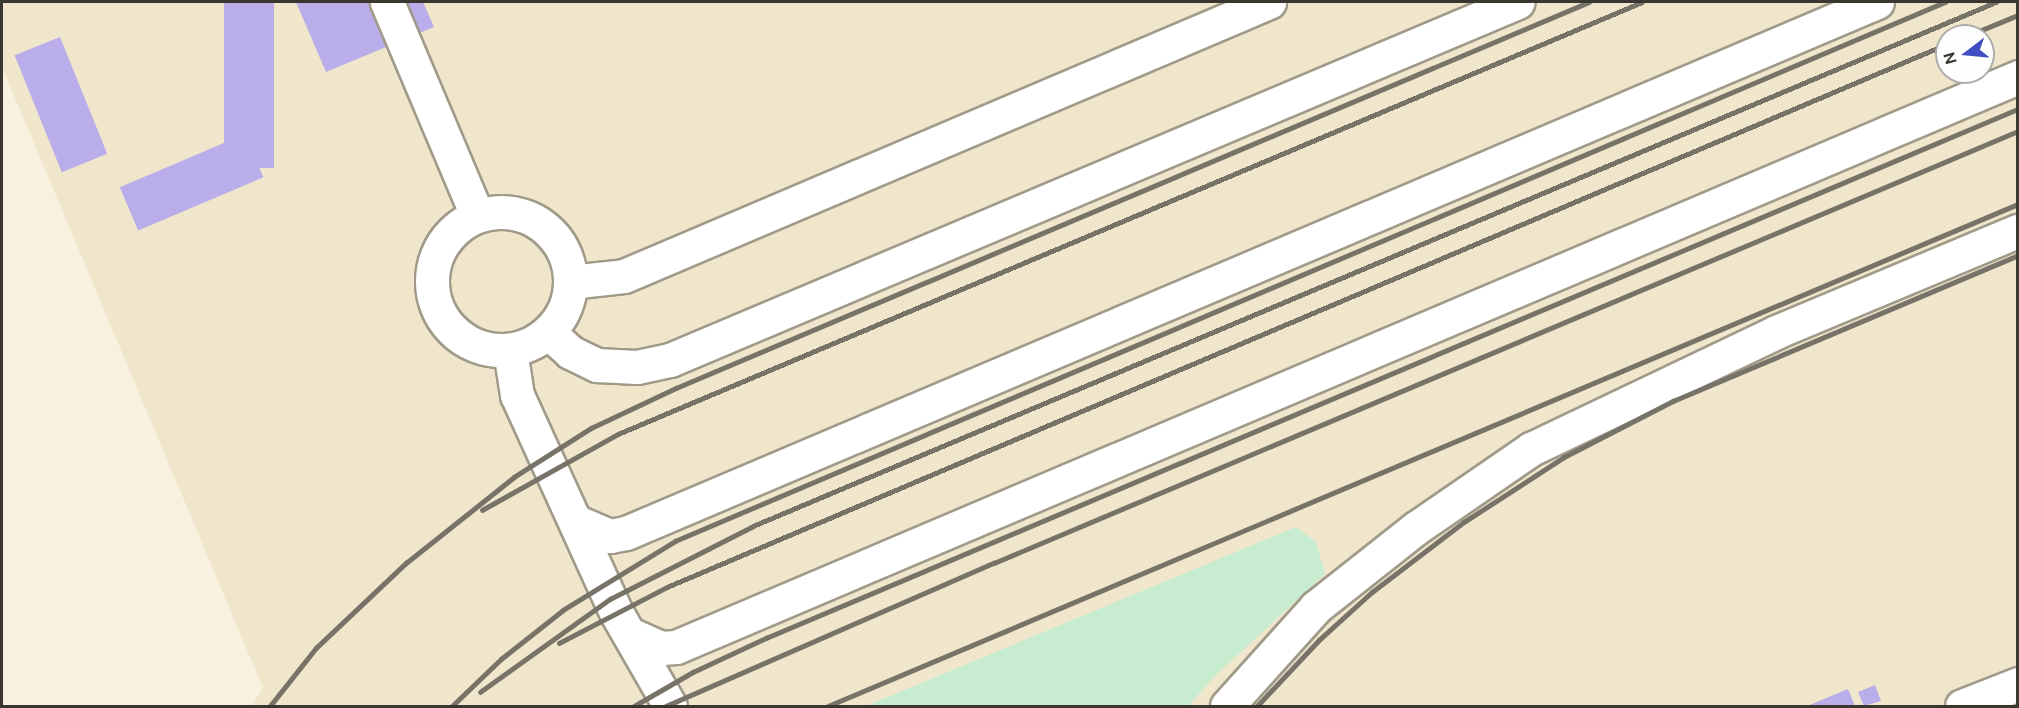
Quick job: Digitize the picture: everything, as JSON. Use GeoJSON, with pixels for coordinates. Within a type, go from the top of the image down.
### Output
{"type":"FeatureCollection","features":[{"type":"Feature","properties":{"kind":"street"},"geometry":{"type":"LineString","coordinates":[[387,2],[477,215]]}},
{"type":"Feature","properties":{"kind":"street"},"geometry":{"type":"LineString","coordinates":[[570,282],[624,276],[1269,2]]}},
{"type":"Feature","properties":{"kind":"street"},"geometry":{"type":"LineString","coordinates":[[548,332],[570,352],[597,365],[637,368],[670,360],[1518,2]]}},
{"type":"Feature","properties":{"kind":"street"},"geometry":{"type":"LineString","coordinates":[[577,522],[610,536],[626,533],[1877,2]]}},
{"type":"Feature","properties":{"kind":"street"},"geometry":{"type":"LineString","coordinates":[[632,635],[661,648],[676,647],[2018,77]]}},
{"type":"Feature","properties":{"kind":"street"},"geometry":{"type":"LineString","coordinates":[[500,211],[522,214],[541,224],[557,240],[567,260],[570,282],[568,300],[548,332],[531,344],[510,350],[488,349],[466,341],[448,327],[436,308],[431,286],[433,263],[442,242],[457,225],[477,215],[500,211]]}},
{"type":"Feature","properties":{"kind":"street"},"geometry":{"type":"LineString","coordinates":[[1227,706],[1316,607],[1416,528],[1531,449],[1776,332],[2018,231]]}},
{"type":"Feature","properties":{"kind":"street"},"geometry":{"type":"LineString","coordinates":[[510,350],[517,395],[577,522],[616,612],[632,635],[670,706]]}},
{"type":"Feature","properties":{"kind":"street"},"geometry":{"type":"LineString","coordinates":[[1962,706],[2018,684]]}},
{"type":"Feature","properties":{"kind":"shaded area"},"geometry":{"type":"Polygon","coordinates":[[[2,2],[2017,2],[2017,706],[1188,706],[1217,674],[957,668],[866,706],[251,706],[263,688],[2,67],[2,2]]]}},
{"type":"Feature","properties":{"kind":"green space"},"geometry":{"type":"Polygon","coordinates":[[[1296,527],[1316,542],[1325,574],[1217,674],[1188,706],[866,706],[1296,527]]]}},
{"type":"Feature","properties":{"kind":"building"},"geometry":{"type":"Polygon","coordinates":[[[224,2],[274,2],[274,168],[224,168],[224,2]]]}},
{"type":"Feature","properties":{"kind":"building"},"geometry":{"type":"Polygon","coordinates":[[[296,2],[423,2],[434,27],[326,72],[296,2]]]}},
{"type":"Feature","properties":{"kind":"building"},"geometry":{"type":"Polygon","coordinates":[[[60,37],[107,154],[62,172],[15,55],[60,37]]]}},
{"type":"Feature","properties":{"kind":"building"},"geometry":{"type":"Polygon","coordinates":[[[245,134],[263,177],[138,230],[120,187],[245,134]]]}},
{"type":"Feature","properties":{"kind":"building"},"geometry":{"type":"Polygon","coordinates":[[[1875,685],[1881,701],[1864,706],[1858,692],[1875,685]]]}},
{"type":"Feature","properties":{"kind":"building"},"geometry":{"type":"Polygon","coordinates":[[[1848,689],[1855,706],[1807,706],[1848,689]]]}},
{"type":"Feature","properties":{"kind":"railway"},"geometry":{"type":"LineString","coordinates":[[270,706],[316,648],[406,563],[514,477],[591,428],[676,388],[1589,2]]}},
{"type":"Feature","properties":{"kind":"railway"},"geometry":{"type":"LineString","coordinates":[[482,510],[618,434],[1642,2]]}},
{"type":"Feature","properties":{"kind":"railway"},"geometry":{"type":"LineString","coordinates":[[452,706],[501,659],[563,610],[675,541],[1945,2]]}},
{"type":"Feature","properties":{"kind":"railway"},"geometry":{"type":"LineString","coordinates":[[480,692],[610,599],[753,526],[1996,2]]}},
{"type":"Feature","properties":{"kind":"railway"},"geometry":{"type":"LineString","coordinates":[[1995,24],[2018,15]]}},
{"type":"Feature","properties":{"kind":"railway"},"geometry":{"type":"LineString","coordinates":[[559,643],[667,587],[1935,49]]}},
{"type":"Feature","properties":{"kind":"railway"},"geometry":{"type":"LineString","coordinates":[[634,706],[693,672],[766,638],[2018,109]]}},
{"type":"Feature","properties":{"kind":"railway"},"geometry":{"type":"LineString","coordinates":[[666,706],[994,563],[2018,131]]}},
{"type":"Feature","properties":{"kind":"railway"},"geometry":{"type":"LineString","coordinates":[[828,706],[2018,204]]}},
{"type":"Feature","properties":{"kind":"railway"},"geometry":{"type":"LineString","coordinates":[[1257,706],[1319,640],[1372,592],[1464,522],[1564,457],[1673,401],[2018,255]]}}]}
